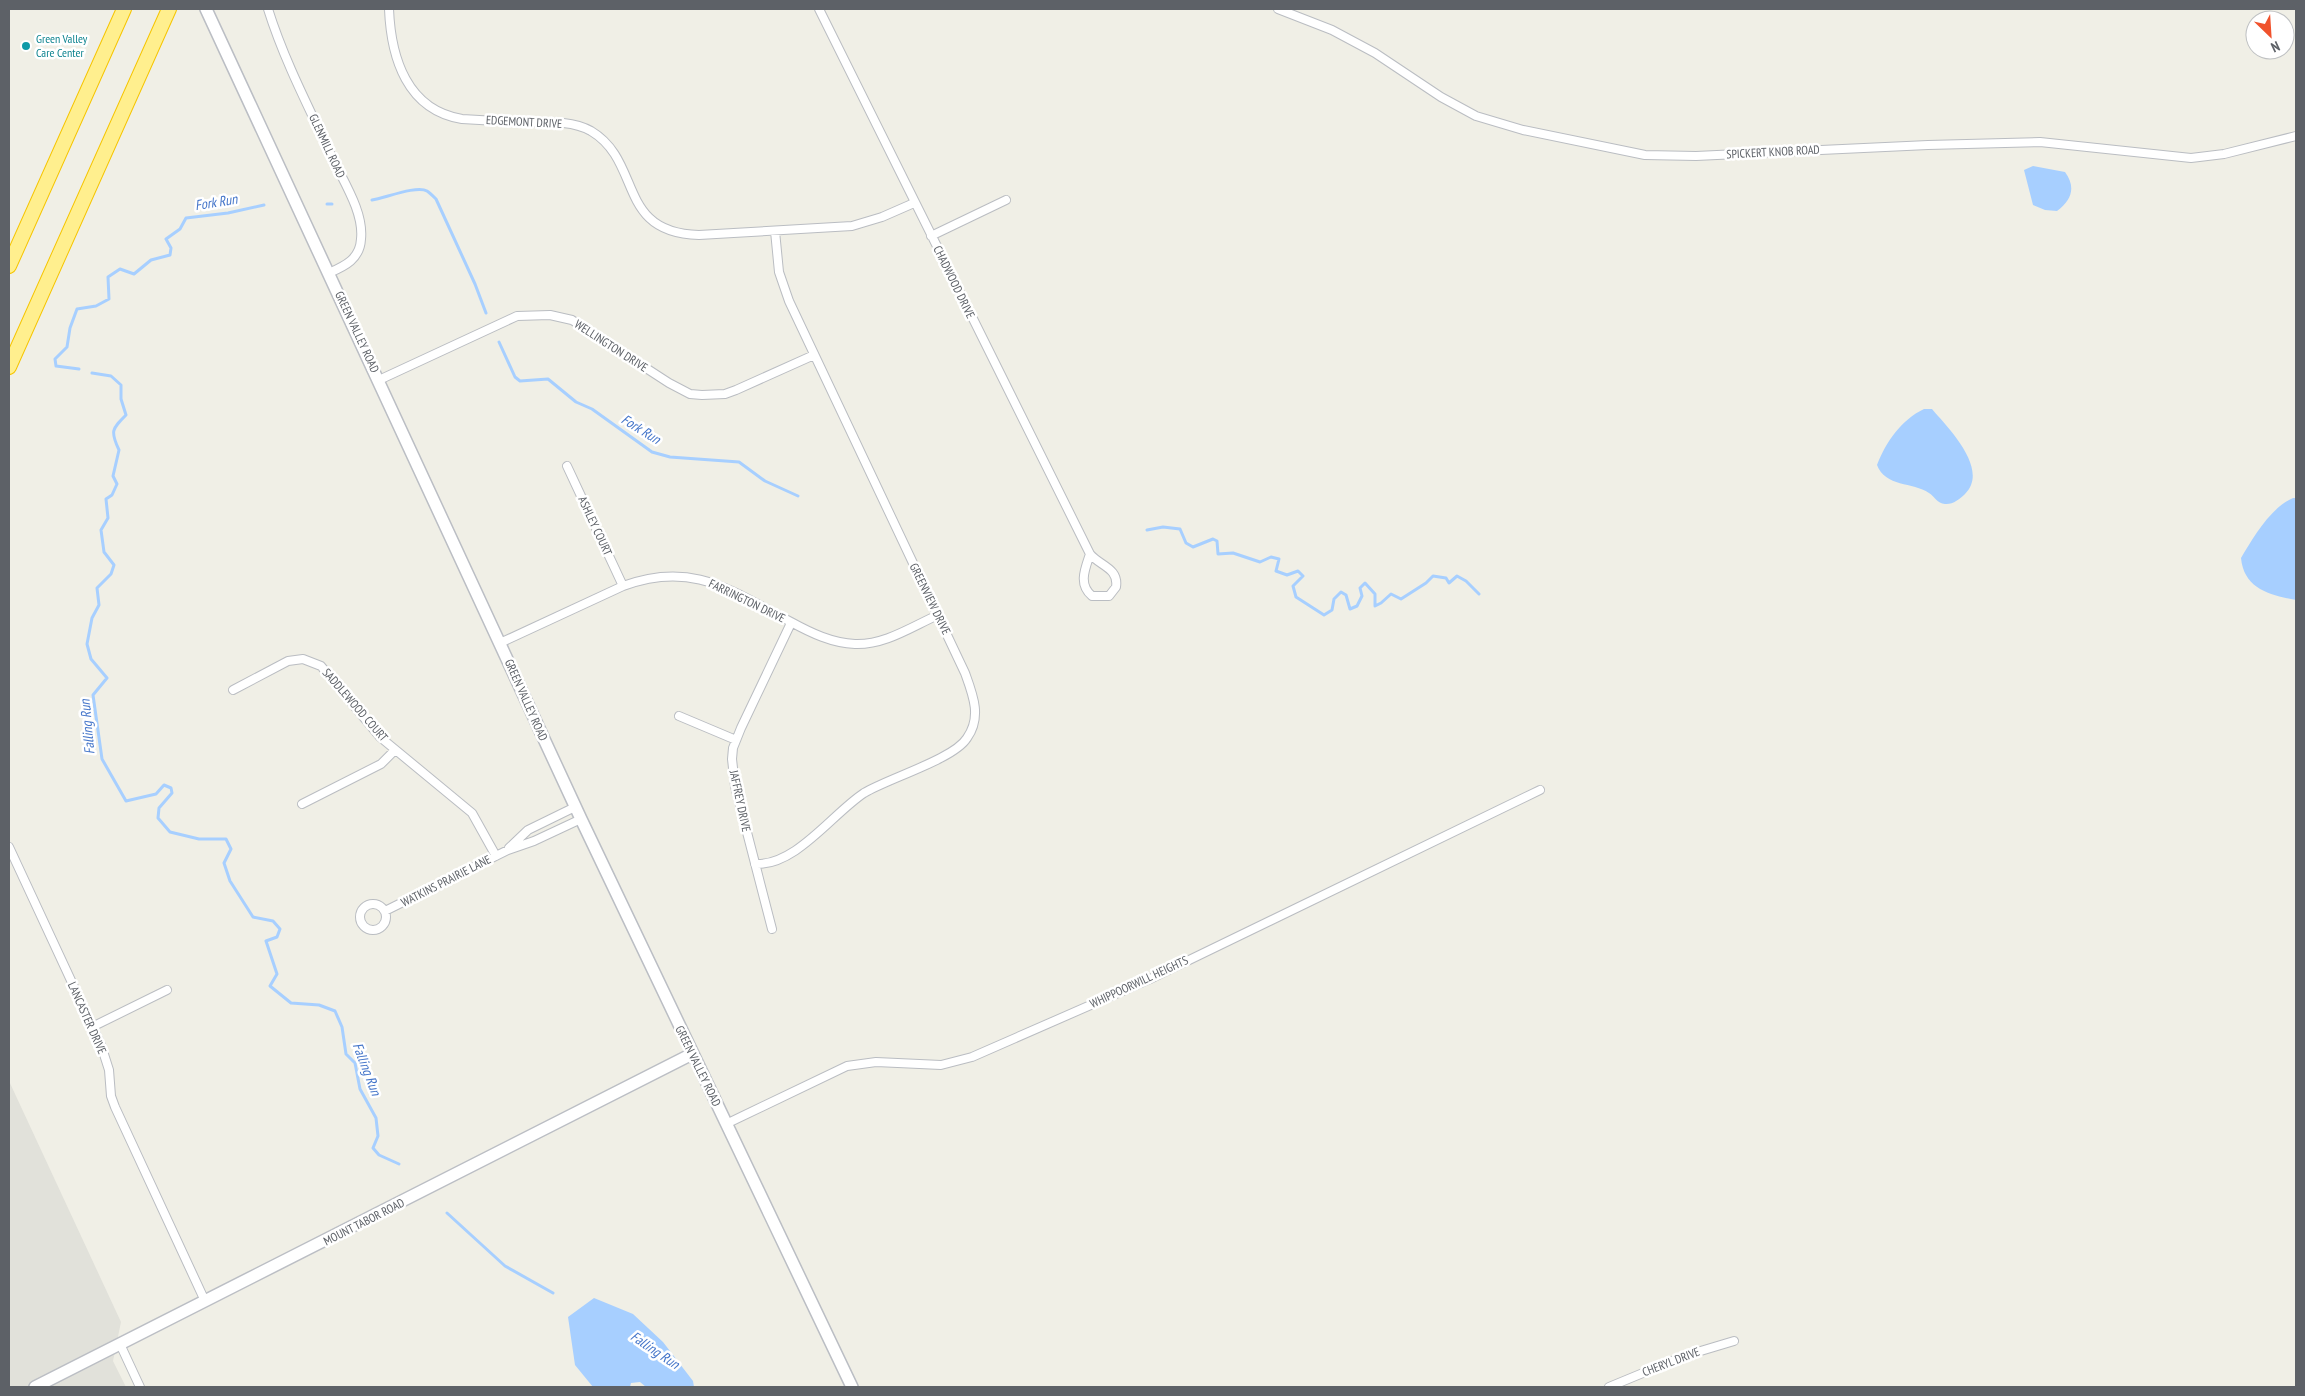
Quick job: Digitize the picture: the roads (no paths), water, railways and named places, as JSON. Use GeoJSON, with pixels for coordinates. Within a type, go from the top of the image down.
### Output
{"type":"FeatureCollection","features":[{"type":"Feature","properties":{"kind":"highway"},"geometry":{"type":"LineString","coordinates":[[9,266],[124,9]]}},
{"type":"Feature","properties":{"kind":"highway"},"geometry":{"type":"LineString","coordinates":[[9,368],[169,9]]}},
{"type":"Feature","properties":{"kind":"street","name":"GREEN VALLEY ROAD"},"geometry":{"type":"LineString","coordinates":[[206,9],[379,380],[580,819],[852,1387]]}},
{"type":"Feature","properties":{"kind":"street","name":"GLENMILL ROAD"},"geometry":{"type":"LineString","coordinates":[[268,9],[288,62],[352,202],[361,227],[360,248],[356,256],[347,265],[329,273]]}},
{"type":"Feature","properties":{"kind":"street","name":"EDGEMONT DRIVE"},"geometry":{"type":"LineString","coordinates":[[389,9],[391,39],[400,65],[414,92],[429,108],[450,117],[462,119],[557,123],[590,130],[614,154],[641,210],[656,225],[665,230],[698,235],[852,226],[882,217],[914,203]]}},
{"type":"Feature","properties":{"kind":"street","name":"CHADWOOD DRIVE"},"geometry":{"type":"LineString","coordinates":[[819,9],[1090,554],[1116,575],[1116,588],[1109,596],[1092,596],[1084,587],[1084,576],[1090,554]]}},
{"type":"Feature","properties":{"kind":"street","name":"SPICKERT KNOB ROAD"},"geometry":{"type":"LineString","coordinates":[[1278,9],[1332,30],[1375,53],[1441,97],[1476,116],[1523,130],[1645,155],[1696,156],[1918,145],[2040,142],[2154,156],[2191,158],[2224,154],[2296,136]]}},
{"type":"Feature","properties":{"kind":"street"},"geometry":{"type":"LineString","coordinates":[[931,236],[1006,200]]}},
{"type":"Feature","properties":{"kind":"street","name":"GREENVIEW DRIVE"},"geometry":{"type":"LineString","coordinates":[[755,864],[769,862],[792,852],[860,796],[950,754],[967,740],[975,720],[974,696],[938,615],[814,355],[782,281],[775,231]]}},
{"type":"Feature","properties":{"kind":"street","name":"WELLINGTON DRIVE"},"geometry":{"type":"LineString","coordinates":[[379,380],[517,316],[550,315],[572,320],[669,383],[690,394],[713,395],[736,390],[814,355]]}},
{"type":"Feature","properties":{"kind":"street","name":"ASHLEY COURT"},"geometry":{"type":"LineString","coordinates":[[567,466],[623,586]]}},
{"type":"Feature","properties":{"kind":"street","name":"FARRINGTON DRIVE"},"geometry":{"type":"LineString","coordinates":[[500,643],[623,586],[656,576],[673,575],[698,578],[726,588],[824,638],[857,644],[886,639],[938,615]]}},
{"type":"Feature","properties":{"kind":"street","name":"JAFFREY DRIVE"},"geometry":{"type":"LineString","coordinates":[[772,929],[735,786],[732,759],[736,740],[792,623]]}},
{"type":"Feature","properties":{"kind":"street","name":"SADDLEWOOD COURT"},"geometry":{"type":"LineString","coordinates":[[233,690],[288,662],[303,659],[313,661],[327,673],[367,723],[395,750],[465,805],[477,820],[496,856]]}},
{"type":"Feature","properties":{"kind":"street"},"geometry":{"type":"LineString","coordinates":[[679,716],[736,740]]}},
{"type":"Feature","properties":{"kind":"street"},"geometry":{"type":"LineString","coordinates":[[302,804],[381,764],[395,750]]}},
{"type":"Feature","properties":{"kind":"street","name":"WHIPPOORWILL HEIGHTS"},"geometry":{"type":"LineString","coordinates":[[726,1124],[846,1066],[876,1062],[941,1065],[972,1057],[1150,979],[1540,790]]}},
{"type":"Feature","properties":{"kind":"street","name":"WATKINS PRAIRIE LANE"},"geometry":{"type":"LineString","coordinates":[[508,850],[528,830],[575,807]]}},
{"type":"Feature","properties":{"kind":"street","name":"WATKINS PRAIRIE LANE"},"geometry":{"type":"LineString","coordinates":[[385,912],[508,850],[534,841],[580,819]]}},
{"type":"Feature","properties":{"kind":"street","name":"LANCASTER DRIVE"},"geometry":{"type":"LineString","coordinates":[[9,847],[101,1045],[109,1070],[111,1096],[115,1107],[205,1301]]}},
{"type":"Feature","properties":{"kind":"street"},"geometry":{"type":"LineString","coordinates":[[92,1027],[167,990]]}},
{"type":"Feature","properties":{"kind":"street","name":"MOUNT TABOR ROAD"},"geometry":{"type":"LineString","coordinates":[[35,1387],[692,1054]]}},
{"type":"Feature","properties":{"kind":"street","name":"CHERYL DRIVE"},"geometry":{"type":"LineString","coordinates":[[1609,1387],[1684,1356],[1734,1341]]}},
{"type":"Feature","properties":{"kind":"street"},"geometry":{"type":"LineString","coordinates":[[120,1344],[140,1387]]}},
{"type":"Feature","properties":{"kind":"water"},"geometry":{"type":"Polygon","coordinates":[[[2033,166],[2065,172],[2070,183],[2071,193],[2066,202],[2057,211],[2045,210],[2033,205],[2024,170],[2033,166]]]}},
{"type":"Feature","properties":{"kind":"water"},"geometry":{"type":"Polygon","coordinates":[[[1924,409],[1932,409],[1956,438],[1970,461],[1973,473],[1971,484],[1963,496],[1950,504],[1938,501],[1922,490],[1893,481],[1881,472],[1877,465],[1895,432],[1908,419],[1924,409]]]}},
{"type":"Feature","properties":{"kind":"water"},"geometry":{"type":"Polygon","coordinates":[[[2296,498],[2296,600],[2268,593],[2253,584],[2247,577],[2241,558],[2270,516],[2277,508],[2296,498]]]}},
{"type":"Feature","properties":{"kind":"water"},"geometry":{"type":"Polygon","coordinates":[[[594,1298],[633,1314],[663,1342],[693,1381],[694,1387],[646,1387],[640,1382],[631,1383],[630,1387],[593,1387],[575,1365],[568,1317],[594,1298]]]}},
{"type":"Feature","properties":{"kind":"waterway","name":"Fork Run"},"geometry":{"type":"LineString","coordinates":[[372,200],[416,190],[427,191],[435,198],[475,284],[486,313]]}},
{"type":"Feature","properties":{"kind":"waterway","name":"Fork Run"},"geometry":{"type":"LineString","coordinates":[[327,204],[332,204]]}},
{"type":"Feature","properties":{"kind":"waterway","name":"Fork Run"},"geometry":{"type":"LineString","coordinates":[[79,369],[56,366],[55,359],[67,347],[70,328],[77,309],[96,306],[109,299],[108,277],[120,269],[134,274],[151,260],[170,255],[171,248],[166,239],[180,229],[186,218],[228,213],[264,205]]}},
{"type":"Feature","properties":{"kind":"waterway","name":"Fork Run"},"geometry":{"type":"LineString","coordinates":[[499,342],[515,377],[520,381],[548,379],[576,402],[592,409],[652,452],[670,457],[739,462],[765,481],[798,496]]}},
{"type":"Feature","properties":{"kind":"waterway","name":"Falling Run"},"geometry":{"type":"LineString","coordinates":[[92,373],[111,376],[121,385],[121,399],[126,415],[115,427],[114,431],[114,438],[119,450],[113,476],[117,484],[112,495],[106,499],[108,518],[101,530],[104,552],[114,565],[111,574],[97,588],[99,605],[92,618],[87,644],[91,659],[107,678],[93,695],[102,759],[126,801],[156,794],[164,785],[171,788],[172,793],[159,808],[158,818],[170,832],[199,839],[226,839],[231,849],[224,863],[230,881],[253,917],[273,921],[280,929],[277,937],[266,941],[277,974],[270,986],[291,1003],[319,1005],[335,1011],[342,1027],[346,1054],[355,1063],[360,1089],[376,1118],[378,1136],[373,1148],[379,1155],[399,1164]]}},
{"type":"Feature","properties":{"kind":"waterway","name":"Fork Run"},"geometry":{"type":"LineString","coordinates":[[1147,530],[1163,527],[1180,529],[1186,543],[1193,547],[1213,539],[1217,541],[1218,554],[1233,553],[1260,562],[1271,557],[1279,559],[1276,571],[1287,575],[1298,571],[1303,576],[1293,586],[1296,597],[1324,615],[1332,610],[1334,599],[1341,592],[1346,595],[1350,609],[1357,606],[1362,596],[1360,588],[1365,583],[1375,594],[1375,606],[1391,594],[1401,599],[1426,583],[1433,576],[1446,578],[1449,583],[1457,576],[1466,581],[1479,594]]}},
{"type":"Feature","properties":{"kind":"waterway","name":"Falling Run"},"geometry":{"type":"LineString","coordinates":[[447,1213],[505,1266],[553,1293]]}},
{"type":"Feature","properties":{"kind":"place","name":"Green Valley Care Center"},"geometry":{"type":"Point","coordinates":[26,46]}}]}
